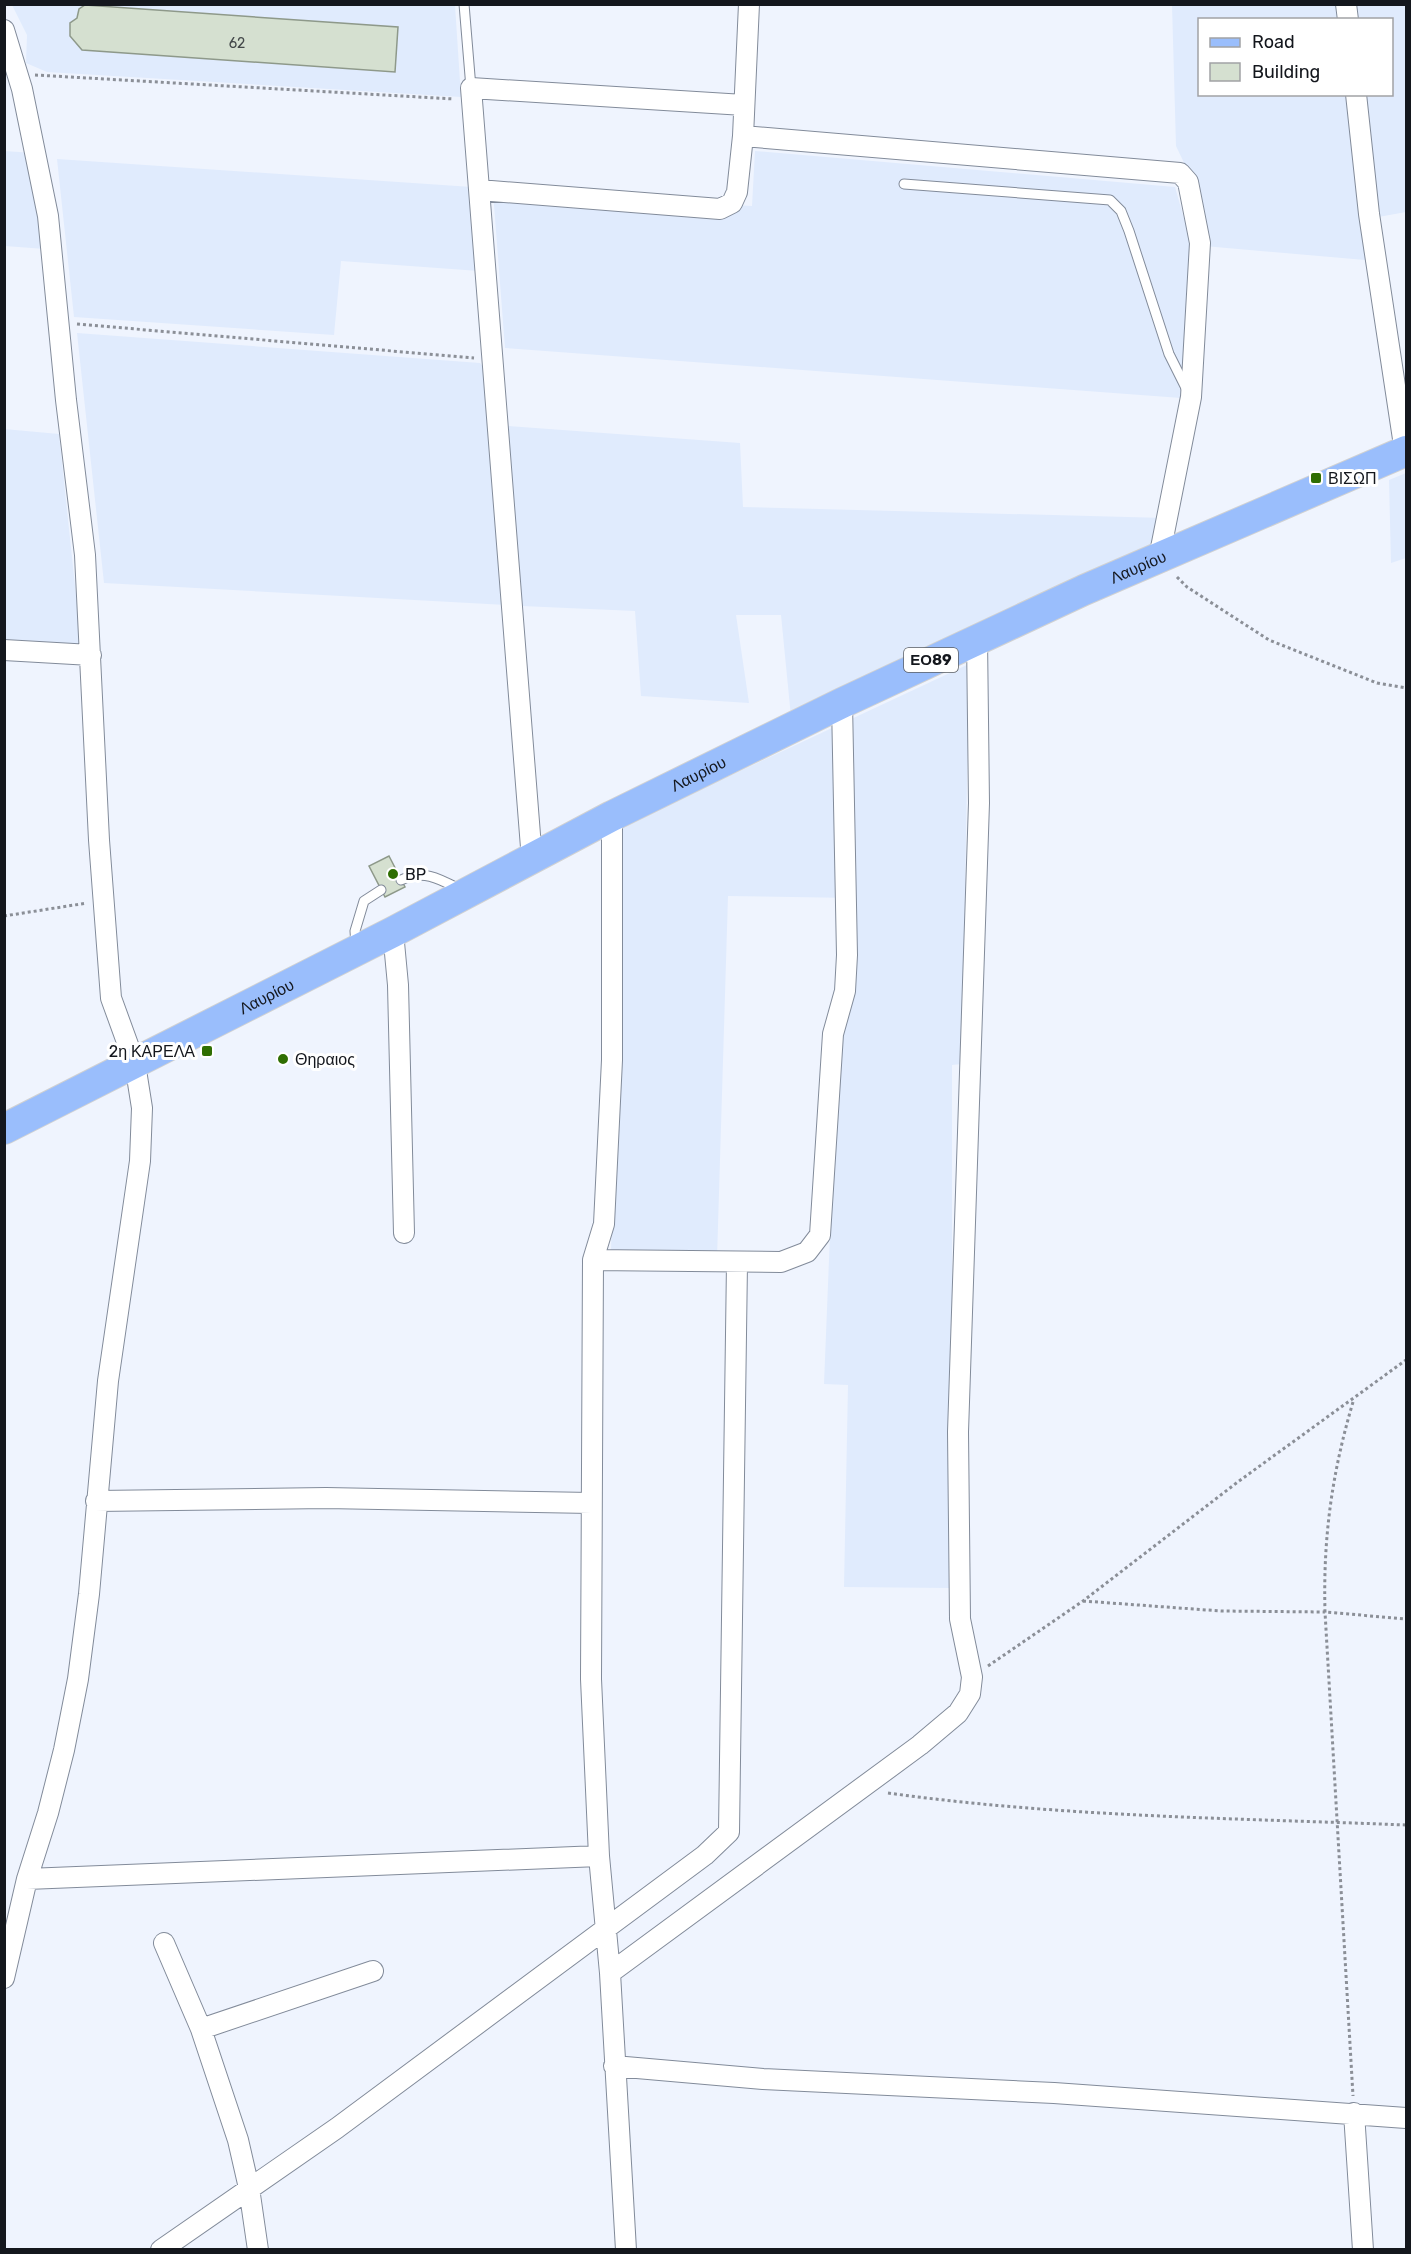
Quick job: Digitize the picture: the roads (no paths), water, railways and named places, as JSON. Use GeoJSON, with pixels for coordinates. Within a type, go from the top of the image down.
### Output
{"type":"FeatureCollection","features":[{"type":"Feature","properties":{"kind":"main road","name":"Λαυρίου"},"geometry":{"type":"LineString","coordinates":[[4,1129],[393,932],[612,816],[842,703],[977,638],[1406,451]]}},
{"type":"Feature","properties":{"kind":"street"},"geometry":{"type":"LineString","coordinates":[[479,190],[720,209],[732,203],[737,192],[743,136],[749,4]]}},
{"type":"Feature","properties":{"kind":"street"},"geometry":{"type":"LineString","coordinates":[[4,30],[19,75],[48,216],[67,411],[85,555],[103,900],[111,998],[135,1064],[142,1108],[140,1161],[108,1381],[89,1594],[78,1679],[51,1802],[27,1879],[4,1978]]}},
{"type":"Feature","properties":{"kind":"street"},"geometry":{"type":"LineString","coordinates":[[532,860],[516,684],[494,360],[472,94],[744,105]]}},
{"type":"Feature","properties":{"kind":"street"},"geometry":{"type":"LineString","coordinates":[[1356,96],[1369,214],[1406,451]]}},
{"type":"Feature","properties":{"kind":"street"},"geometry":{"type":"LineString","coordinates":[[743,136],[1005,160],[1180,173],[1188,182],[1200,243],[1191,397],[1159,558]]}},
{"type":"Feature","properties":{"kind":"street"},"geometry":{"type":"LineString","coordinates":[[610,1972],[920,1745],[958,1713],[970,1694],[972,1677],[960,1619],[958,1432],[979,803],[977,638]]}},
{"type":"Feature","properties":{"kind":"street"},"geometry":{"type":"LineString","coordinates":[[4,650],[91,655]]}},
{"type":"Feature","properties":{"kind":"street"},"geometry":{"type":"LineString","coordinates":[[592,1260],[781,1262],[807,1252],[820,1234],[833,1034],[845,991],[847,955],[842,703]]}},
{"type":"Feature","properties":{"kind":"street"},"geometry":{"type":"LineString","coordinates":[[612,816],[612,1060],[604,1224],[592,1260],[591,1679],[599,1856],[608,1926],[626,2250]]}},
{"type":"Feature","properties":{"kind":"street"},"geometry":{"type":"LineString","coordinates":[[393,932],[398,985],[404,1233]]}},
{"type":"Feature","properties":{"kind":"street"},"geometry":{"type":"LineString","coordinates":[[161,2250],[337,2128],[705,1855],[729,1832],[737,1263]]}},
{"type":"Feature","properties":{"kind":"street"},"geometry":{"type":"LineString","coordinates":[[96,1501],[326,1498],[591,1503]]}},
{"type":"Feature","properties":{"kind":"street"},"geometry":{"type":"LineString","coordinates":[[27,1879],[599,1856]]}},
{"type":"Feature","properties":{"kind":"street"},"geometry":{"type":"LineString","coordinates":[[164,1943],[201,2029],[238,2140],[249,2188],[258,2250]]}},
{"type":"Feature","properties":{"kind":"street"},"geometry":{"type":"LineString","coordinates":[[201,2029],[373,1971]]}},
{"type":"Feature","properties":{"kind":"street"},"geometry":{"type":"LineString","coordinates":[[614,2066],[763,2079],[885,2083],[1407,2118]]}},
{"type":"Feature","properties":{"kind":"street"},"geometry":{"type":"LineString","coordinates":[[1354,2113],[1363,2250]]}},
{"type":"Feature","properties":{"kind":"lane"},"geometry":{"type":"LineString","coordinates":[[464,4],[472,94]]}},
{"type":"Feature","properties":{"kind":"lane"},"geometry":{"type":"LineString","coordinates":[[904,184],[1110,200],[1121,211],[1168,354],[1191,397]]}},
{"type":"Feature","properties":{"kind":"lane"},"geometry":{"type":"LineString","coordinates":[[401,880],[411,876],[435,877],[467,893]]}},
{"type":"Feature","properties":{"kind":"lane"},"geometry":{"type":"LineString","coordinates":[[356,951],[359,912],[370,895],[381,890]]}},
{"type":"Feature","properties":{"kind":"place","name":"ΒΙΣΩΠ"},"geometry":{"type":"Point","coordinates":[1316,478]}},
{"type":"Feature","properties":{"kind":"place","name":"BP"},"geometry":{"type":"Point","coordinates":[393,874]}},
{"type":"Feature","properties":{"kind":"place","name":"2η ΚΑΡΕΛΑ"},"geometry":{"type":"Point","coordinates":[207,1051]}},
{"type":"Feature","properties":{"kind":"place","name":"Θηραιος"},"geometry":{"type":"Point","coordinates":[283,1059]}}]}
